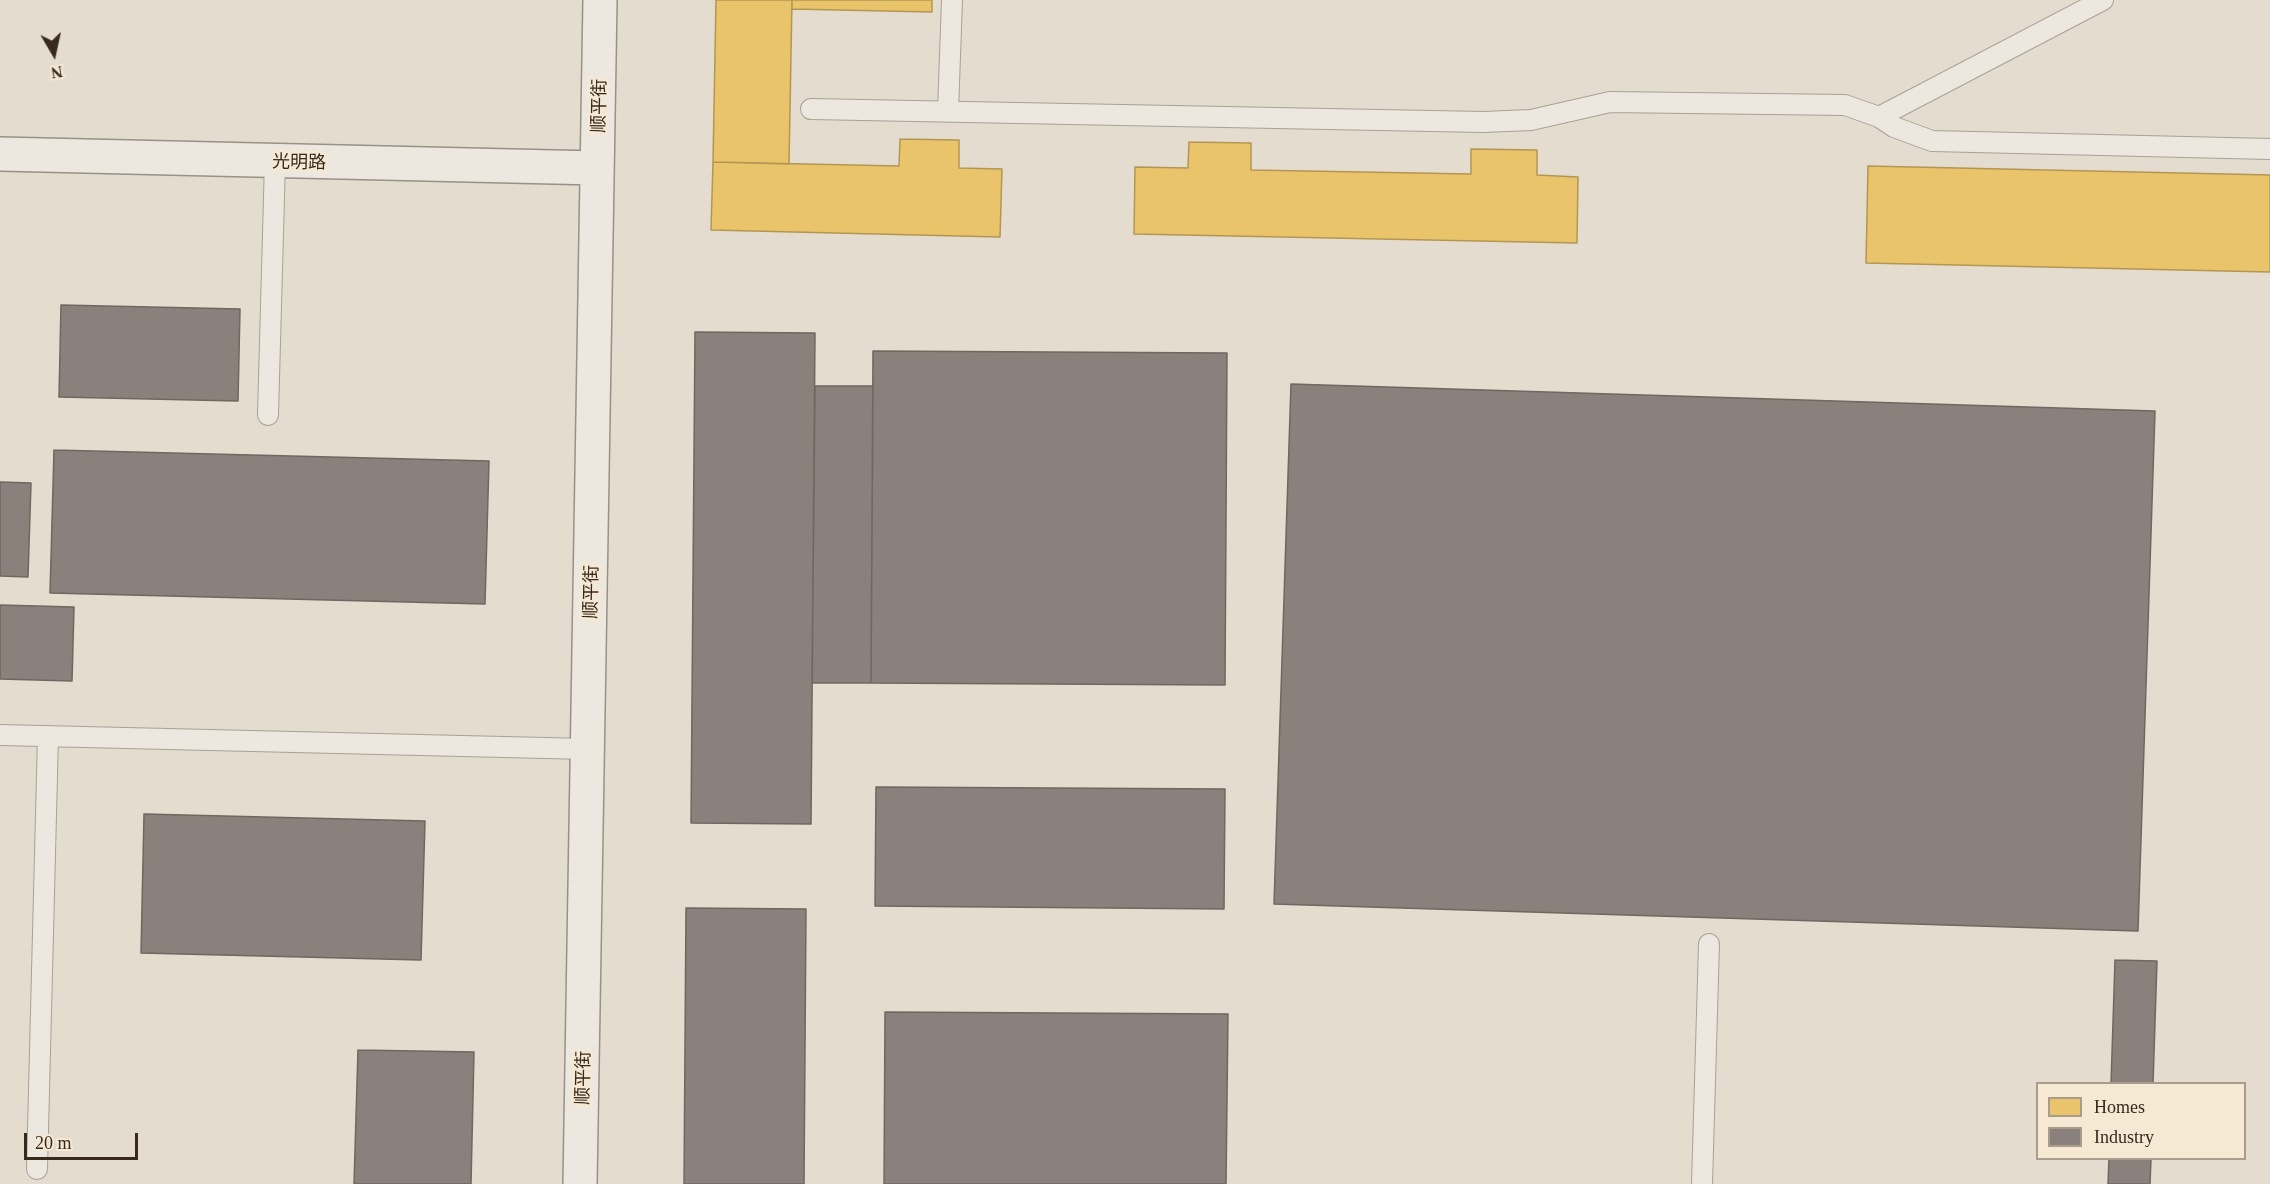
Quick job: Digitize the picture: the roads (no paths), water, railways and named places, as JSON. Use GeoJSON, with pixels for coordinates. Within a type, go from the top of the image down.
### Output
{"type":"FeatureCollection","features":[{"type":"Feature","properties":{"kind":"street","name":"顺平街"},"geometry":{"type":"LineString","coordinates":[[580,1184],[600,0]]}},
{"type":"Feature","properties":{"kind":"street","name":"光明路"},"geometry":{"type":"LineString","coordinates":[[0,154],[597,168]]}},
{"type":"Feature","properties":{"kind":"lane"},"geometry":{"type":"LineString","coordinates":[[948,112],[952,0]]}},
{"type":"Feature","properties":{"kind":"lane"},"geometry":{"type":"LineString","coordinates":[[1879,117],[2103,0]]}},
{"type":"Feature","properties":{"kind":"lane"},"geometry":{"type":"LineString","coordinates":[[811,110],[1483,122],[1531,120],[1610,102],[1845,105],[1879,117],[1894,127],[1932,141],[2270,149]]}},
{"type":"Feature","properties":{"kind":"lane"},"geometry":{"type":"LineString","coordinates":[[268,415],[275,161]]}},
{"type":"Feature","properties":{"kind":"lane"},"geometry":{"type":"LineString","coordinates":[[0,735],[588,749]]}},
{"type":"Feature","properties":{"kind":"lane"},"geometry":{"type":"LineString","coordinates":[[37,1169],[48,736]]}},
{"type":"Feature","properties":{"kind":"lane"},"geometry":{"type":"LineString","coordinates":[[1702,1184],[1709,944]]}}]}
